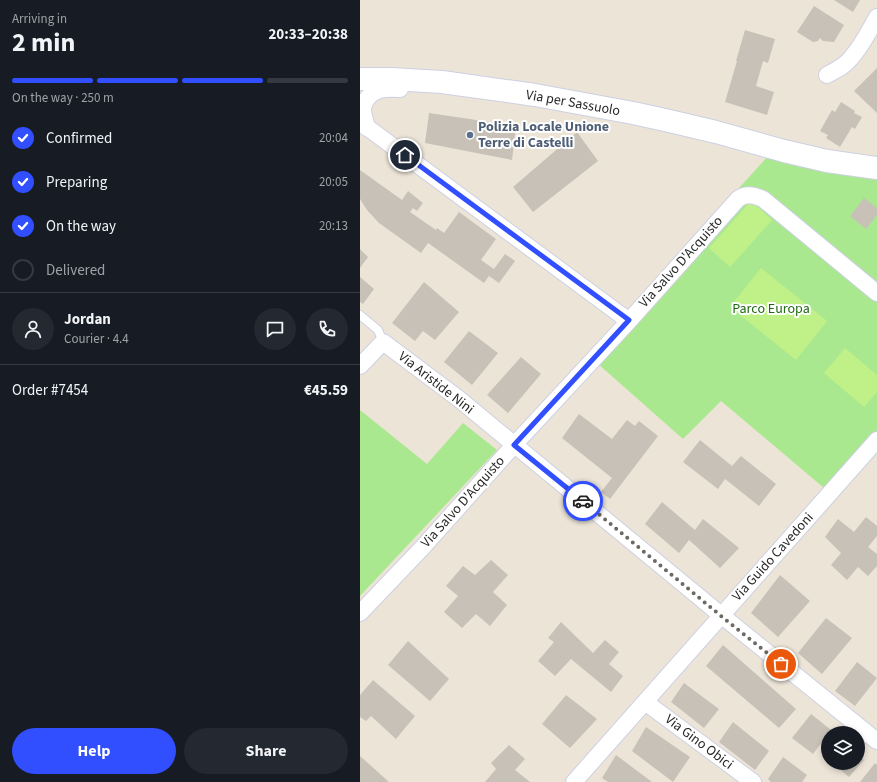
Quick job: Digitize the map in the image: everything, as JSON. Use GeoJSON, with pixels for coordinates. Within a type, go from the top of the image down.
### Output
{"type":"FeatureCollection","features":[{"type":"Feature","properties":{"kind":"main road","name":"Via per Sassuolo"},"geometry":{"type":"LineString","coordinates":[[360,79],[392,78],[442,82],[535,95],[632,113],[716,132],[805,156],[850,165],[877,168]]}},
{"type":"Feature","properties":{"kind":"street"},"geometry":{"type":"LineString","coordinates":[[827,75],[851,59],[877,17]]}},
{"type":"Feature","properties":{"kind":"street"},"geometry":{"type":"LineString","coordinates":[[442,82],[425,91],[389,89],[378,90],[372,93],[365,102],[363,108],[364,125],[629,320]]}},
{"type":"Feature","properties":{"kind":"street","name":"Via Salvo D'Acquisto"},"geometry":{"type":"LineString","coordinates":[[360,613],[423,547],[514,445],[743,195],[753,195],[763,199],[877,294]]}},
{"type":"Feature","properties":{"kind":"street"},"geometry":{"type":"LineString","coordinates":[[361,364],[383,342]]}},
{"type":"Feature","properties":{"kind":"street","name":"Via Aristide Nini"},"geometry":{"type":"LineString","coordinates":[[383,342],[458,399],[721,616],[877,741]]}},
{"type":"Feature","properties":{"kind":"street","name":"Via Guido Cavedoni"},"geometry":{"type":"LineString","coordinates":[[574,782],[877,440]]}},
{"type":"Feature","properties":{"kind":"street","name":"Via Gino Obici"},"geometry":{"type":"LineString","coordinates":[[645,702],[753,782]]}},
{"type":"Feature","properties":{"kind":"lane"},"geometry":{"type":"LineString","coordinates":[[360,315],[378,330],[383,342]]}},
{"type":"Feature","properties":{"kind":"green space","name":"Parco Europa"},"geometry":{"type":"Polygon","coordinates":[[[769,155],[877,175],[877,437],[830,493],[721,401],[683,439],[588,355],[769,155]]]}},
{"type":"Feature","properties":{"kind":"green space"},"geometry":{"type":"Polygon","coordinates":[[[751,201],[772,220],[730,267],[709,248],[751,201]]]}},
{"type":"Feature","properties":{"kind":"green space"},"geometry":{"type":"Polygon","coordinates":[[[761,268],[827,321],[796,360],[730,307],[761,268]]]}},
{"type":"Feature","properties":{"kind":"green space"},"geometry":{"type":"Polygon","coordinates":[[[845,348],[877,375],[877,392],[864,407],[824,373],[845,348]]]}},
{"type":"Feature","properties":{"kind":"green space"},"geometry":{"type":"Polygon","coordinates":[[[360,410],[427,464],[463,423],[497,450],[360,596],[360,410]]]}},
{"type":"Feature","properties":{"kind":"building"},"geometry":{"type":"Polygon","coordinates":[[[834,0],[860,0],[853,12],[834,0]]]}},
{"type":"Feature","properties":{"kind":"building"},"geometry":{"type":"Polygon","coordinates":[[[814,6],[844,25],[834,42],[823,41],[820,38],[818,41],[813,42],[797,32],[814,6]]]}},
{"type":"Feature","properties":{"kind":"building"},"geometry":{"type":"Polygon","coordinates":[[[745,30],[775,39],[768,63],[763,61],[756,86],[774,92],[767,115],[725,102],[745,30]]]}},
{"type":"Feature","properties":{"kind":"building"},"geometry":{"type":"Polygon","coordinates":[[[877,68],[877,113],[854,91],[877,68]]]}},
{"type":"Feature","properties":{"kind":"building"},"geometry":{"type":"Polygon","coordinates":[[[841,102],[855,111],[854,113],[862,117],[855,129],[852,127],[840,147],[826,138],[828,135],[820,131],[832,110],[835,112],[841,102]]]}},
{"type":"Feature","properties":{"kind":"building","name":"Polizia Locale Unione Terre di Castelli"},"geometry":{"type":"Polygon","coordinates":[[[429,113],[516,126],[512,160],[425,143],[429,113]]]}},
{"type":"Feature","properties":{"kind":"building"},"geometry":{"type":"Polygon","coordinates":[[[577,132],[598,161],[533,212],[513,187],[577,132]]]}},
{"type":"Feature","properties":{"kind":"building"},"geometry":{"type":"Polygon","coordinates":[[[360,170],[402,200],[408,191],[423,203],[417,211],[413,208],[410,212],[436,230],[437,228],[444,233],[459,212],[496,239],[481,260],[494,269],[505,254],[515,261],[499,283],[489,276],[484,283],[428,243],[421,253],[379,223],[367,210],[360,199],[360,170]]]}},
{"type":"Feature","properties":{"kind":"building"},"geometry":{"type":"Polygon","coordinates":[[[864,198],[877,208],[877,215],[866,229],[850,216],[864,198]]]}},
{"type":"Feature","properties":{"kind":"building"},"geometry":{"type":"Polygon","coordinates":[[[360,249],[368,257],[360,268],[360,249]]]}},
{"type":"Feature","properties":{"kind":"building"},"geometry":{"type":"Polygon","coordinates":[[[360,277],[374,289],[363,304],[360,302],[360,277]]]}},
{"type":"Feature","properties":{"kind":"building"},"geometry":{"type":"Polygon","coordinates":[[[424,282],[459,312],[435,340],[423,331],[415,341],[392,323],[424,282]]]}},
{"type":"Feature","properties":{"kind":"building"},"geometry":{"type":"Polygon","coordinates":[[[469,331],[498,353],[472,385],[444,362],[469,331]]]}},
{"type":"Feature","properties":{"kind":"building"},"geometry":{"type":"Polygon","coordinates":[[[521,357],[541,374],[508,413],[487,395],[521,357]]]}},
{"type":"Feature","properties":{"kind":"building"},"geometry":{"type":"Polygon","coordinates":[[[579,414],[612,439],[627,420],[635,426],[639,421],[658,436],[610,499],[601,492],[612,478],[562,438],[579,414]]]}},
{"type":"Feature","properties":{"kind":"building"},"geometry":{"type":"Polygon","coordinates":[[[700,440],[732,466],[741,456],[776,484],[759,506],[725,479],[718,489],[683,462],[700,440]]]}},
{"type":"Feature","properties":{"kind":"building"},"geometry":{"type":"Polygon","coordinates":[[[662,502],[695,530],[703,519],[739,548],[720,568],[689,540],[679,553],[645,524],[662,502]]]}},
{"type":"Feature","properties":{"kind":"building"},"geometry":{"type":"Polygon","coordinates":[[[866,517],[877,526],[877,536],[868,547],[877,554],[877,566],[868,576],[858,567],[847,580],[831,565],[841,553],[825,537],[838,519],[854,532],[866,517]]]}},
{"type":"Feature","properties":{"kind":"building"},"geometry":{"type":"Polygon","coordinates":[[[491,560],[508,575],[493,592],[507,605],[490,626],[476,614],[462,628],[444,612],[458,596],[446,586],[463,566],[475,575],[491,560]]]}},
{"type":"Feature","properties":{"kind":"building"},"geometry":{"type":"Polygon","coordinates":[[[780,575],[810,601],[778,637],[751,613],[780,575]]]}},
{"type":"Feature","properties":{"kind":"building"},"geometry":{"type":"Polygon","coordinates":[[[826,618],[852,638],[822,674],[798,653],[826,618]]]}},
{"type":"Feature","properties":{"kind":"building"},"geometry":{"type":"Polygon","coordinates":[[[561,622],[593,653],[605,640],[619,652],[609,664],[623,676],[611,692],[571,659],[555,676],[538,661],[554,642],[548,638],[561,622]]]}},
{"type":"Feature","properties":{"kind":"building"},"geometry":{"type":"Polygon","coordinates":[[[408,641],[449,679],[430,701],[388,665],[408,641]]]}},
{"type":"Feature","properties":{"kind":"building"},"geometry":{"type":"Polygon","coordinates":[[[723,645],[796,709],[779,728],[706,666],[723,645]]]}},
{"type":"Feature","properties":{"kind":"building"},"geometry":{"type":"Polygon","coordinates":[[[857,662],[877,678],[855,706],[835,691],[857,662]]]}},
{"type":"Feature","properties":{"kind":"building"},"geometry":{"type":"Polygon","coordinates":[[[373,680],[415,716],[396,739],[371,716],[366,721],[360,717],[360,695],[373,680]]]}},
{"type":"Feature","properties":{"kind":"building"},"geometry":{"type":"Polygon","coordinates":[[[684,683],[719,709],[704,728],[671,702],[684,683]]]}},
{"type":"Feature","properties":{"kind":"building"},"geometry":{"type":"Polygon","coordinates":[[[566,695],[597,719],[570,748],[542,724],[566,695]]]}},
{"type":"Feature","properties":{"kind":"building"},"geometry":{"type":"Polygon","coordinates":[[[811,714],[826,726],[821,726],[821,743],[813,754],[792,738],[811,714]]]}},
{"type":"Feature","properties":{"kind":"building"},"geometry":{"type":"Polygon","coordinates":[[[733,722],[769,751],[755,770],[719,742],[733,722]]]}},
{"type":"Feature","properties":{"kind":"building"},"geometry":{"type":"Polygon","coordinates":[[[646,727],[690,757],[673,782],[632,751],[646,727]]]}},
{"type":"Feature","properties":{"kind":"building"},"geometry":{"type":"Polygon","coordinates":[[[509,745],[525,759],[515,770],[530,782],[485,782],[496,769],[491,763],[509,745]]]}},
{"type":"Feature","properties":{"kind":"building"},"geometry":{"type":"Polygon","coordinates":[[[616,755],[652,782],[608,782],[602,778],[616,755]]]}},
{"type":"Feature","properties":{"kind":"building"},"geometry":{"type":"Polygon","coordinates":[[[360,756],[389,782],[360,782],[360,756]]]}},
{"type":"Feature","properties":{"kind":"building"},"geometry":{"type":"Polygon","coordinates":[[[783,757],[807,775],[802,782],[771,782],[768,779],[783,757]]]}},
{"type":"Feature","properties":{"kind":"building"},"geometry":{"type":"Polygon","coordinates":[[[875,763],[877,765],[877,782],[860,782],[875,763]]]}},
{"type":"Feature","properties":{"kind":"building"},"geometry":{"type":"Polygon","coordinates":[[[840,770],[855,770],[849,777],[840,770]]]}},
{"type":"Feature","properties":{"kind":"way so far"},"geometry":{"type":"LineString","coordinates":[[583,501],[781,664]]}},
{"type":"Feature","properties":{"kind":"place","name":"Polizia Locale Unione Terre di Castelli"},"geometry":{"type":"Point","coordinates":[470,135]}},
{"type":"Feature","properties":{"kind":"route"},"geometry":{"type":"LineString","coordinates":[[405,155],[629,320],[514,445],[583,501]]}}]}
